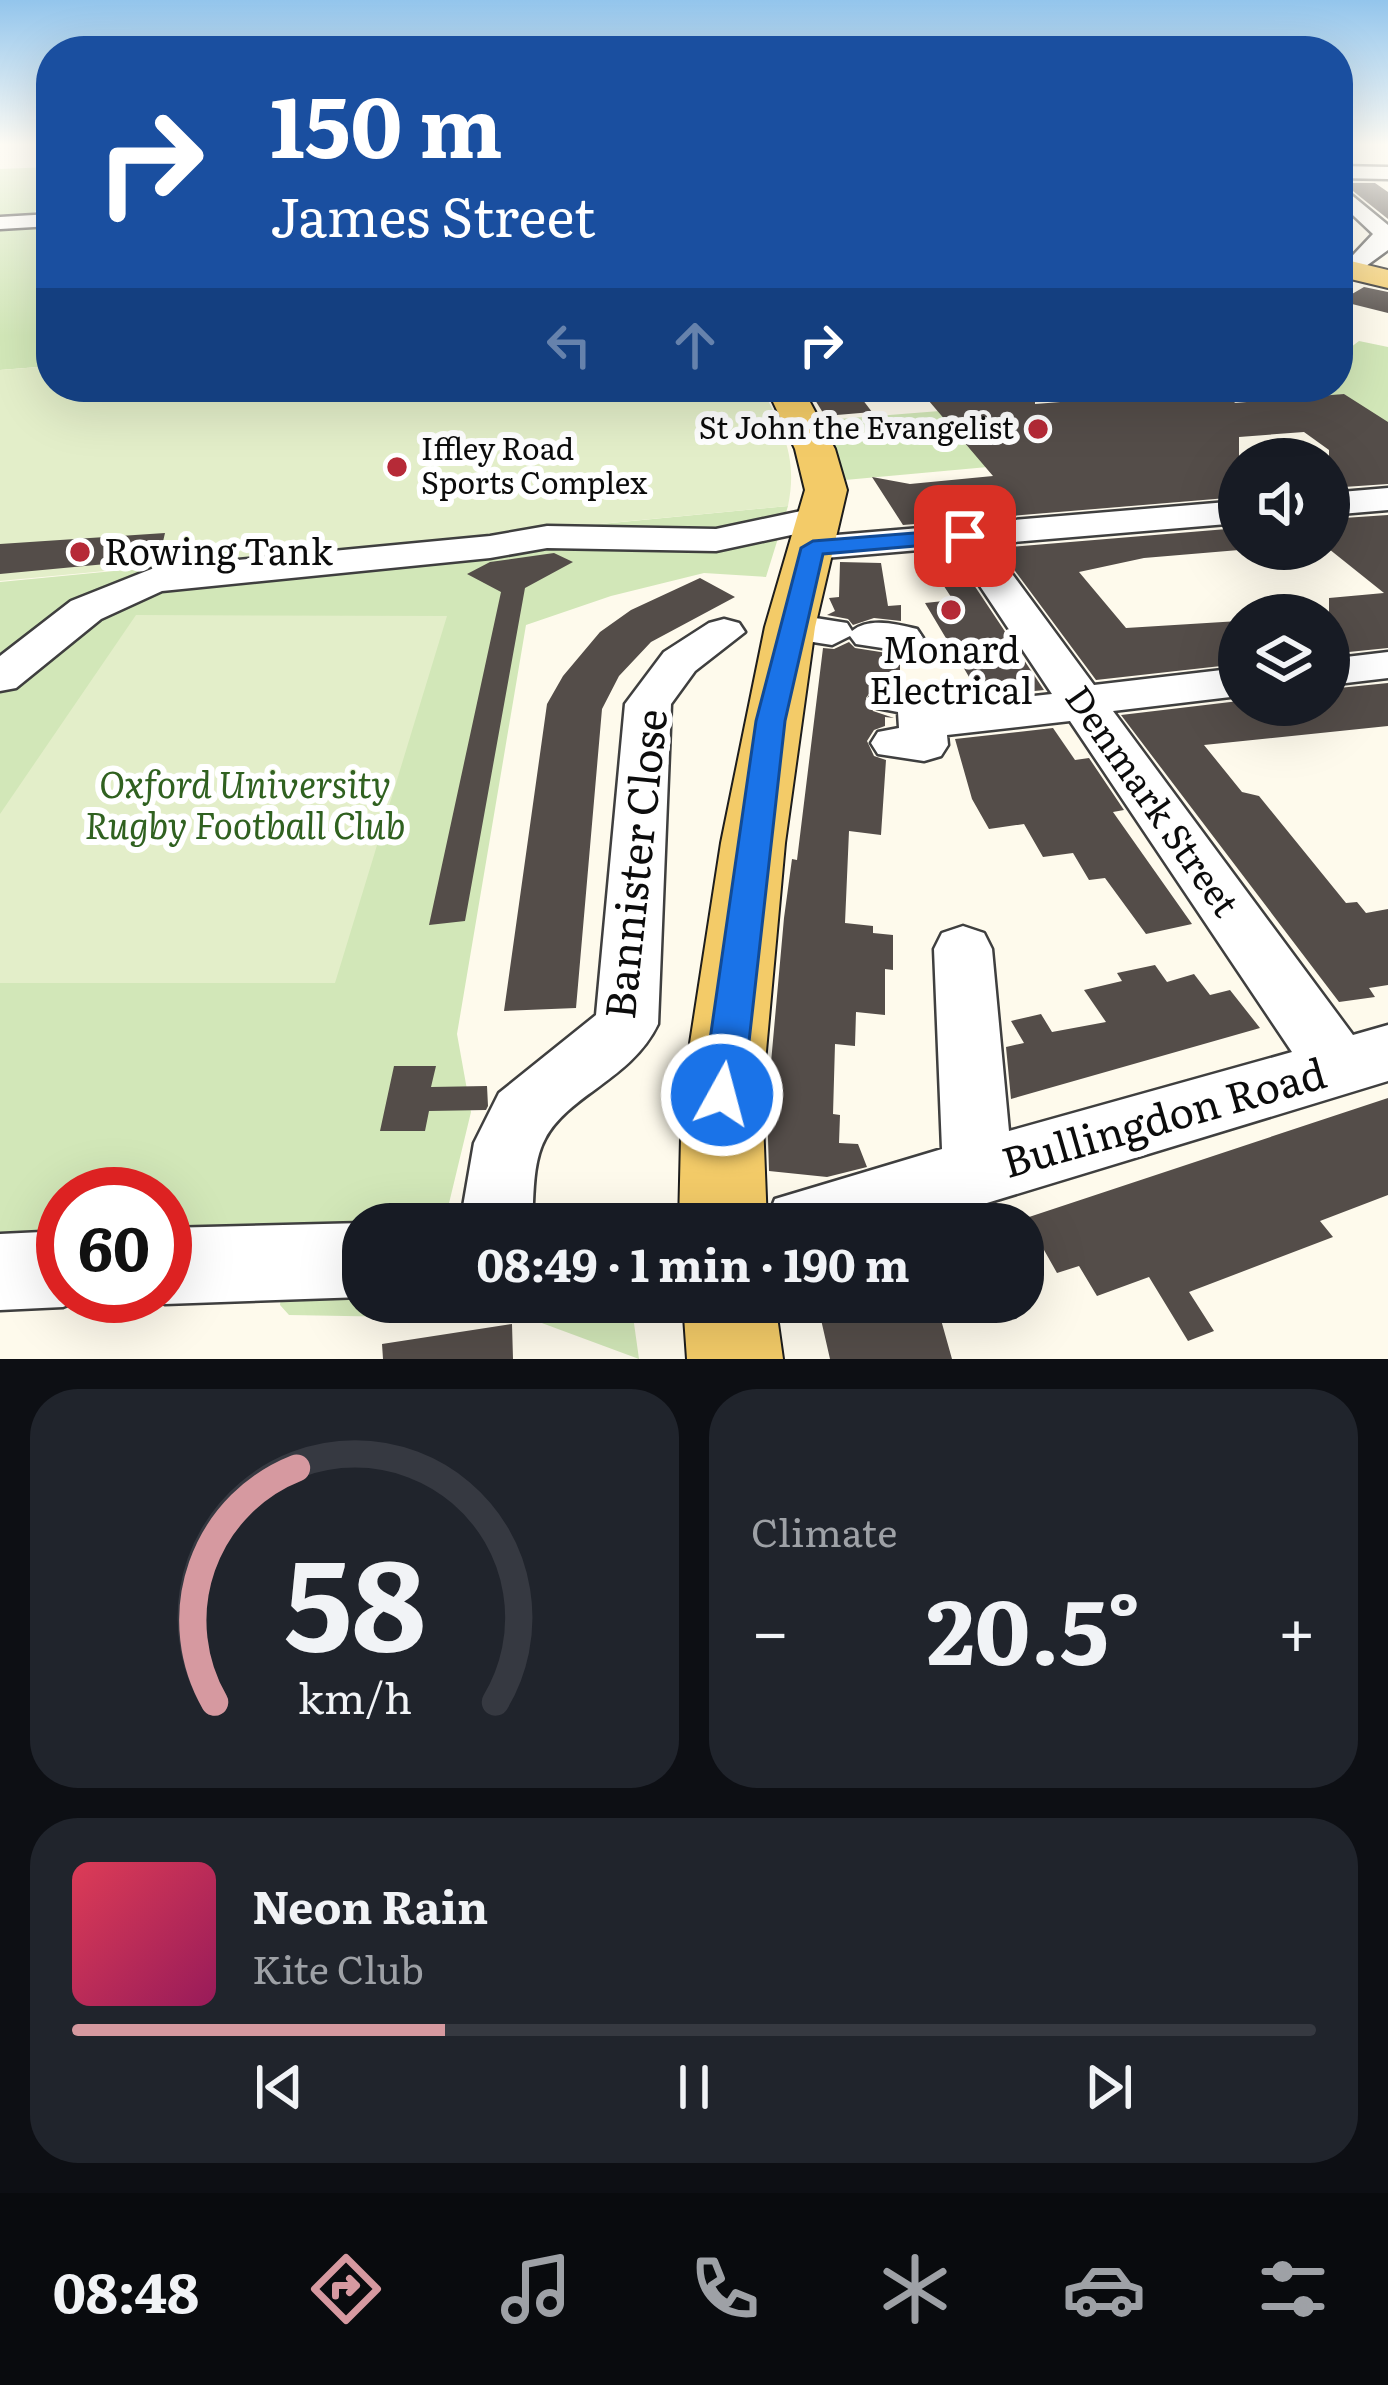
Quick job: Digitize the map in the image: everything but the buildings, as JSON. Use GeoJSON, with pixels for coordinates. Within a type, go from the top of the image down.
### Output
{"type":"FeatureCollection","features":[{"type":"Feature","properties":{"kind":"main road"},"geometry":{"type":"LineString","coordinates":[[1353,273],[1388,280]]}},
{"type":"Feature","properties":{"kind":"main road"},"geometry":{"type":"LineString","coordinates":[[723,1203],[722,1095],[753,843],[849,633],[816,533],[826,481],[791,402]]}},
{"type":"Feature","properties":{"kind":"main road"},"geometry":{"type":"LineString","coordinates":[[731,1323],[735,1359]]}},
{"type":"Feature","properties":{"kind":"street"},"geometry":{"type":"LineString","coordinates":[[1353,264],[1385,243],[1380,224],[1361,208]]}},
{"type":"Feature","properties":{"kind":"street"},"geometry":{"type":"LineString","coordinates":[[0,223],[36,221]]}},
{"type":"Feature","properties":{"kind":"street"},"geometry":{"type":"LineString","coordinates":[[1350,502],[1388,499]]}},
{"type":"Feature","properties":{"kind":"street"},"geometry":{"type":"LineString","coordinates":[[0,678],[86,610],[154,580],[490,547],[547,537],[965,536],[1218,514]]}},
{"type":"Feature","properties":{"kind":"street","name":"Denmark Street"},"geometry":{"type":"LineString","coordinates":[[965,536],[1083,702],[1363,1060]]}},
{"type":"Feature","properties":{"kind":"street","name":"Bannister Close"},"geometry":{"type":"LineString","coordinates":[[498,1203],[503,1156],[530,1105],[614,1042],[627,1024],[648,704],[662,675],[724,632]]}},
{"type":"Feature","properties":{"kind":"street"},"geometry":{"type":"LineString","coordinates":[[1350,670],[1388,665]]}},
{"type":"Feature","properties":{"kind":"street"},"geometry":{"type":"LineString","coordinates":[[903,721],[1218,685]]}},
{"type":"Feature","properties":{"kind":"street"},"geometry":{"type":"LineString","coordinates":[[964,949],[978,1171]]}},
{"type":"Feature","properties":{"kind":"street","name":"Bullingdon Road"},"geometry":{"type":"LineString","coordinates":[[871,1203],[1363,1060]]}},
{"type":"Feature","properties":{"kind":"street"},"geometry":{"type":"LineString","coordinates":[[192,1265],[342,1261]]}},
{"type":"Feature","properties":{"kind":"street"},"geometry":{"type":"LineString","coordinates":[[0,1272],[36,1270]]}},
{"type":"Feature","properties":{"kind":"green space"},"geometry":{"type":"Polygon","coordinates":[[[0,208],[36,208],[36,367],[0,370],[0,208]]]}},
{"type":"Feature","properties":{"kind":"green space"},"geometry":{"type":"Polygon","coordinates":[[[1359,341],[1388,347],[1388,427],[1353,401],[1353,346],[1359,341]]]}},
{"type":"Feature","properties":{"kind":"green space","name":"Iffley Road Sports Complex"},"geometry":{"type":"Polygon","coordinates":[[[36,367],[36,402],[768,402],[786,444],[791,489],[788,506],[0,581],[0,370],[36,367]]]}},
{"type":"Feature","properties":{"kind":"green space"},"geometry":{"type":"Polygon","coordinates":[[[965,409],[949,424],[969,448],[1076,459],[845,480],[826,420],[965,409]]]}},
{"type":"Feature","properties":{"kind":"green space","name":"Oxford University Rugby Football Club"},"geometry":{"type":"Polygon","coordinates":[[[788,506],[766,577],[704,573],[611,596],[526,625],[457,1034],[471,1112],[449,1203],[342,1203],[342,1226],[192,1237],[192,1167],[36,1167],[36,1242],[0,1243],[0,582],[788,506]]]}},
{"type":"Feature","properties":{"kind":"green space"},"geometry":{"type":"Polygon","coordinates":[[[136,615],[447,616],[335,983],[0,983],[0,814],[136,615]]]}},
{"type":"Feature","properties":{"kind":"green space"},"geometry":{"type":"Polygon","coordinates":[[[342,1287],[342,1316],[289,1315],[280,1305],[282,1288],[342,1287]]]}},
{"type":"Feature","properties":{"kind":"green space"},"geometry":{"type":"Polygon","coordinates":[[[542,1323],[634,1323],[639,1359],[542,1323]]]}},
{"type":"Feature","properties":{"kind":"place","name":"St John the Evangelist"},"geometry":{"type":"Point","coordinates":[1038,429]}},
{"type":"Feature","properties":{"kind":"place","name":"Iffley Road Sports Complex"},"geometry":{"type":"Point","coordinates":[397,467]}},
{"type":"Feature","properties":{"kind":"place","name":"Rowing Tank"},"geometry":{"type":"Point","coordinates":[80,552]}},
{"type":"Feature","properties":{"kind":"place","name":"Monard Electrical"},"geometry":{"type":"Point","coordinates":[951,610]}},
{"type":"Feature","properties":{"kind":"route"},"geometry":{"type":"LineString","coordinates":[[722,1095],[770,721],[813,548],[965,536]]}}]}
